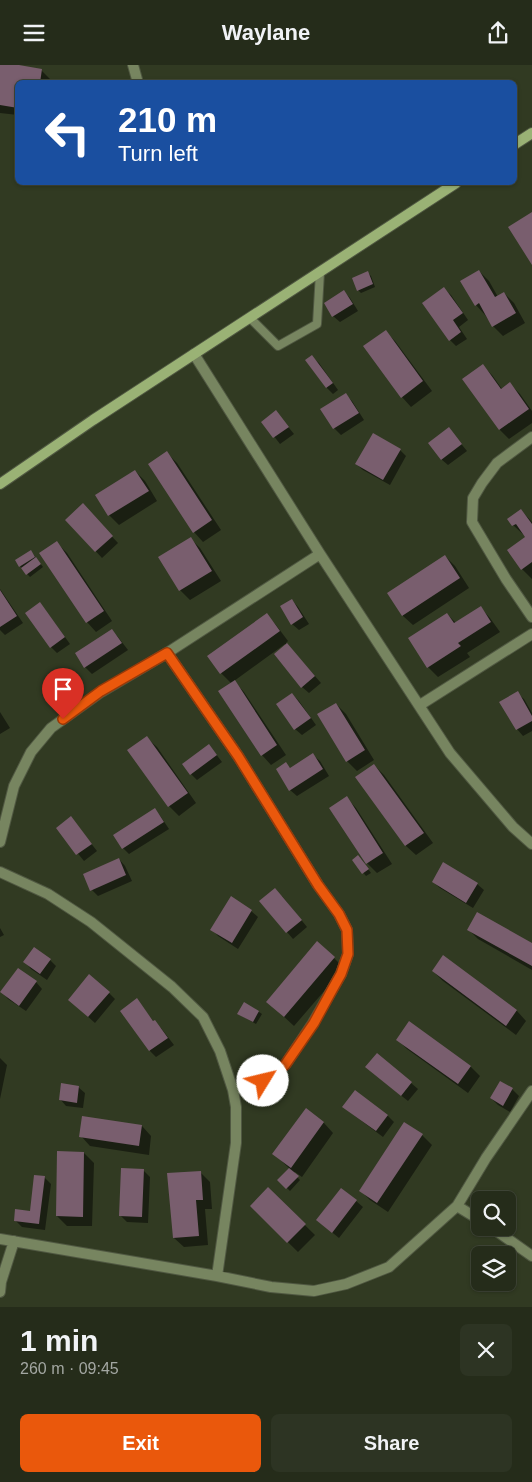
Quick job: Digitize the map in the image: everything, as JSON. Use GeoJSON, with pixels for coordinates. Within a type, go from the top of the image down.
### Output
{"type":"FeatureCollection","features":[{"type":"Feature","properties":{"kind":"street"},"geometry":{"type":"LineString","coordinates":[[133,65],[137,80]]}},
{"type":"Feature","properties":{"kind":"street"},"geometry":{"type":"LineString","coordinates":[[517,143],[532,133]]}},
{"type":"Feature","properties":{"kind":"street"},"geometry":{"type":"LineString","coordinates":[[0,484],[93,420],[453,185]]}},
{"type":"Feature","properties":{"kind":"street"},"geometry":{"type":"LineString","coordinates":[[194,354],[320,555],[450,753],[513,827],[532,844]]}},
{"type":"Feature","properties":{"kind":"street"},"geometry":{"type":"LineString","coordinates":[[532,437],[497,463],[482,483],[473,498],[472,522],[506,579],[532,617]]}},
{"type":"Feature","properties":{"kind":"street"},"geometry":{"type":"LineString","coordinates":[[0,841],[14,786],[31,752],[51,728],[101,691],[167,653],[320,555]]}},
{"type":"Feature","properties":{"kind":"street"},"geometry":{"type":"LineString","coordinates":[[420,705],[532,634]]}},
{"type":"Feature","properties":{"kind":"street"},"geometry":{"type":"LineString","coordinates":[[167,653],[238,756],[318,885],[339,914],[347,930],[348,954],[341,974],[314,1023],[285,1065],[263,1081],[233,1090]]}},
{"type":"Feature","properties":{"kind":"street"},"geometry":{"type":"LineString","coordinates":[[0,872],[48,894],[91,923],[172,987],[203,1017],[220,1051],[233,1090],[236,1107],[236,1143],[217,1276]]}},
{"type":"Feature","properties":{"kind":"street"},"geometry":{"type":"LineString","coordinates":[[0,1239],[217,1276],[270,1287],[314,1291],[346,1284],[389,1267],[458,1206],[486,1158],[532,1091]]}},
{"type":"Feature","properties":{"kind":"street"},"geometry":{"type":"LineString","coordinates":[[458,1206],[471,1214]]}},
{"type":"Feature","properties":{"kind":"street"},"geometry":{"type":"LineString","coordinates":[[504,1236],[532,1256]]}},
{"type":"Feature","properties":{"kind":"street"},"geometry":{"type":"LineString","coordinates":[[0,1292],[1,1282],[14,1241]]}},
{"type":"Feature","properties":{"kind":"lane"},"geometry":{"type":"LineString","coordinates":[[250,318],[278,346],[317,324],[320,272]]}},
{"type":"Feature","properties":{"kind":"building"},"geometry":{"type":"Polygon","coordinates":[[[0,65],[19,65],[42,69],[40,80],[15,80],[15,108],[0,105],[0,65]]]}},
{"type":"Feature","properties":{"kind":"building"},"geometry":{"type":"Polygon","coordinates":[[[532,212],[532,265],[508,227],[532,212]]]}},
{"type":"Feature","properties":{"kind":"building"},"geometry":{"type":"Polygon","coordinates":[[[479,270],[495,297],[504,292],[516,313],[492,327],[479,303],[475,306],[460,281],[479,270]]]}},
{"type":"Feature","properties":{"kind":"building"},"geometry":{"type":"Polygon","coordinates":[[[368,271],[373,284],[357,291],[352,278],[368,271]]]}},
{"type":"Feature","properties":{"kind":"building"},"geometry":{"type":"Polygon","coordinates":[[[444,287],[463,313],[453,320],[461,332],[449,341],[422,303],[444,287]]]}},
{"type":"Feature","properties":{"kind":"building"},"geometry":{"type":"Polygon","coordinates":[[[344,290],[353,304],[332,317],[324,303],[344,290]]]}},
{"type":"Feature","properties":{"kind":"building"},"geometry":{"type":"Polygon","coordinates":[[[386,330],[423,381],[401,398],[363,346],[386,330]]]}},
{"type":"Feature","properties":{"kind":"building"},"geometry":{"type":"Polygon","coordinates":[[[312,355],[333,383],[326,388],[305,360],[312,355]]]}},
{"type":"Feature","properties":{"kind":"building"},"geometry":{"type":"Polygon","coordinates":[[[483,364],[501,389],[510,382],[529,409],[499,430],[462,379],[483,364]]]}},
{"type":"Feature","properties":{"kind":"building"},"geometry":{"type":"Polygon","coordinates":[[[346,393],[359,413],[333,429],[320,409],[346,393]]]}},
{"type":"Feature","properties":{"kind":"building"},"geometry":{"type":"Polygon","coordinates":[[[276,410],[289,427],[273,438],[261,422],[276,410]]]}},
{"type":"Feature","properties":{"kind":"building"},"geometry":{"type":"Polygon","coordinates":[[[449,427],[462,444],[441,460],[428,443],[449,427]]]}},
{"type":"Feature","properties":{"kind":"building"},"geometry":{"type":"Polygon","coordinates":[[[373,433],[401,449],[383,480],[355,464],[373,433]]]}},
{"type":"Feature","properties":{"kind":"building"},"geometry":{"type":"Polygon","coordinates":[[[167,451],[212,520],[193,533],[148,464],[167,451]]]}},
{"type":"Feature","properties":{"kind":"building"},"geometry":{"type":"Polygon","coordinates":[[[135,470],[149,491],[108,516],[95,495],[135,470]]]}},
{"type":"Feature","properties":{"kind":"building"},"geometry":{"type":"Polygon","coordinates":[[[83,503],[113,536],[95,552],[65,520],[83,503]]]}},
{"type":"Feature","properties":{"kind":"building"},"geometry":{"type":"Polygon","coordinates":[[[521,509],[532,524],[532,562],[521,570],[507,550],[525,537],[516,524],[512,526],[507,519],[521,509]]]}},
{"type":"Feature","properties":{"kind":"building"},"geometry":{"type":"Polygon","coordinates":[[[191,537],[212,571],[179,591],[158,557],[191,537]]]}},
{"type":"Feature","properties":{"kind":"building"},"geometry":{"type":"Polygon","coordinates":[[[57,541],[104,611],[86,623],[39,553],[57,541]]]}},
{"type":"Feature","properties":{"kind":"building"},"geometry":{"type":"Polygon","coordinates":[[[31,550],[35,557],[19,567],[15,560],[31,550]]]}},
{"type":"Feature","properties":{"kind":"building"},"geometry":{"type":"Polygon","coordinates":[[[445,555],[460,578],[402,616],[387,593],[445,555]]]}},
{"type":"Feature","properties":{"kind":"building"},"geometry":{"type":"Polygon","coordinates":[[[36,557],[41,564],[26,575],[21,568],[36,557]]]}},
{"type":"Feature","properties":{"kind":"building"},"geometry":{"type":"Polygon","coordinates":[[[0,590],[17,616],[0,627],[0,590]]]}},
{"type":"Feature","properties":{"kind":"building"},"geometry":{"type":"Polygon","coordinates":[[[292,599],[303,617],[291,625],[280,606],[292,599]]]}},
{"type":"Feature","properties":{"kind":"building"},"geometry":{"type":"Polygon","coordinates":[[[40,602],[65,637],[50,648],[25,613],[40,602]]]}},
{"type":"Feature","properties":{"kind":"building"},"geometry":{"type":"Polygon","coordinates":[[[481,606],[491,622],[458,643],[461,646],[427,668],[408,638],[447,613],[454,623],[481,606]]]}},
{"type":"Feature","properties":{"kind":"building"},"geometry":{"type":"Polygon","coordinates":[[[267,613],[280,631],[220,674],[207,656],[267,613]]]}},
{"type":"Feature","properties":{"kind":"building"},"geometry":{"type":"Polygon","coordinates":[[[112,629],[122,643],[84,668],[75,653],[112,629]]]}},
{"type":"Feature","properties":{"kind":"building"},"geometry":{"type":"Polygon","coordinates":[[[287,643],[315,676],[301,688],[274,654],[287,643]]]}},
{"type":"Feature","properties":{"kind":"building"},"geometry":{"type":"Polygon","coordinates":[[[235,680],[277,745],[261,756],[218,691],[235,680]]]}},
{"type":"Feature","properties":{"kind":"building"},"geometry":{"type":"Polygon","coordinates":[[[518,691],[532,716],[532,721],[516,730],[499,702],[518,691]]]}},
{"type":"Feature","properties":{"kind":"building"},"geometry":{"type":"Polygon","coordinates":[[[292,693],[311,718],[294,730],[276,704],[292,693]]]}},
{"type":"Feature","properties":{"kind":"building"},"geometry":{"type":"Polygon","coordinates":[[[336,703],[365,750],[346,762],[317,714],[336,703]]]}},
{"type":"Feature","properties":{"kind":"building"},"geometry":{"type":"Polygon","coordinates":[[[147,736],[188,793],[168,807],[127,750],[147,736]]]}},
{"type":"Feature","properties":{"kind":"building"},"geometry":{"type":"Polygon","coordinates":[[[209,744],[217,755],[190,775],[182,764],[209,744]]]}},
{"type":"Feature","properties":{"kind":"building"},"geometry":{"type":"Polygon","coordinates":[[[313,753],[323,769],[289,791],[276,769],[286,762],[290,768],[313,753]]]}},
{"type":"Feature","properties":{"kind":"building"},"geometry":{"type":"Polygon","coordinates":[[[374,764],[424,833],[405,846],[355,777],[374,764]]]}},
{"type":"Feature","properties":{"kind":"building"},"geometry":{"type":"Polygon","coordinates":[[[347,796],[383,853],[366,864],[329,808],[347,796]]]}},
{"type":"Feature","properties":{"kind":"building"},"geometry":{"type":"Polygon","coordinates":[[[155,808],[164,822],[122,849],[113,835],[155,808]]]}},
{"type":"Feature","properties":{"kind":"building"},"geometry":{"type":"Polygon","coordinates":[[[71,816],[92,844],[76,855],[56,828],[71,816]]]}},
{"type":"Feature","properties":{"kind":"building"},"geometry":{"type":"Polygon","coordinates":[[[358,855],[369,869],[362,874],[352,860],[358,855]]]}},
{"type":"Feature","properties":{"kind":"building"},"geometry":{"type":"Polygon","coordinates":[[[119,858],[126,875],[90,891],[83,874],[119,858]]]}},
{"type":"Feature","properties":{"kind":"building"},"geometry":{"type":"Polygon","coordinates":[[[443,862],[478,883],[466,903],[432,882],[443,862]]]}},
{"type":"Feature","properties":{"kind":"building"},"geometry":{"type":"Polygon","coordinates":[[[275,888],[302,920],[286,933],[259,901],[275,888]]]}},
{"type":"Feature","properties":{"kind":"building"},"geometry":{"type":"Polygon","coordinates":[[[231,896],[252,910],[232,943],[210,930],[231,896]]]}},
{"type":"Feature","properties":{"kind":"building"},"geometry":{"type":"Polygon","coordinates":[[[477,912],[532,943],[532,966],[467,930],[477,912]]]}},
{"type":"Feature","properties":{"kind":"building"},"geometry":{"type":"Polygon","coordinates":[[[317,941],[335,957],[284,1017],[266,1002],[317,941]]]}},
{"type":"Feature","properties":{"kind":"building"},"geometry":{"type":"Polygon","coordinates":[[[34,947],[51,959],[40,974],[23,962],[34,947]]]}},
{"type":"Feature","properties":{"kind":"building"},"geometry":{"type":"Polygon","coordinates":[[[443,955],[517,1010],[506,1026],[432,971],[443,955]]]}},
{"type":"Feature","properties":{"kind":"building"},"geometry":{"type":"Polygon","coordinates":[[[18,968],[37,981],[19,1006],[0,992],[18,968]]]}},
{"type":"Feature","properties":{"kind":"building"},"geometry":{"type":"Polygon","coordinates":[[[89,974],[110,992],[88,1017],[68,1000],[89,974]]]}},
{"type":"Feature","properties":{"kind":"building"},"geometry":{"type":"Polygon","coordinates":[[[137,998],[168,1038],[149,1051],[120,1011],[137,998]]]}},
{"type":"Feature","properties":{"kind":"building"},"geometry":{"type":"Polygon","coordinates":[[[244,1002],[259,1011],[253,1022],[237,1014],[244,1002]]]}},
{"type":"Feature","properties":{"kind":"building"},"geometry":{"type":"Polygon","coordinates":[[[409,1021],[471,1066],[458,1084],[396,1040],[409,1021]]]}},
{"type":"Feature","properties":{"kind":"building"},"geometry":{"type":"Polygon","coordinates":[[[377,1053],[412,1082],[401,1096],[365,1067],[377,1053]]]}},
{"type":"Feature","properties":{"kind":"building"},"geometry":{"type":"Polygon","coordinates":[[[500,1081],[513,1088],[503,1106],[490,1098],[500,1081]]]}},
{"type":"Feature","properties":{"kind":"building"},"geometry":{"type":"Polygon","coordinates":[[[61,1083],[79,1086],[77,1103],[59,1100],[61,1083]]]}},
{"type":"Feature","properties":{"kind":"building"},"geometry":{"type":"Polygon","coordinates":[[[355,1090],[388,1115],[376,1131],[342,1107],[355,1090]]]}},
{"type":"Feature","properties":{"kind":"building"},"geometry":{"type":"Polygon","coordinates":[[[306,1108],[324,1122],[291,1168],[272,1154],[306,1108]]]}},
{"type":"Feature","properties":{"kind":"building"},"geometry":{"type":"Polygon","coordinates":[[[82,1116],[142,1125],[139,1146],[79,1137],[82,1116]]]}},
{"type":"Feature","properties":{"kind":"building"},"geometry":{"type":"Polygon","coordinates":[[[404,1122],[423,1134],[377,1203],[359,1191],[404,1122]]]}},
{"type":"Feature","properties":{"kind":"building"},"geometry":{"type":"Polygon","coordinates":[[[57,1151],[84,1152],[83,1217],[56,1216],[57,1151]]]}},
{"type":"Feature","properties":{"kind":"building"},"geometry":{"type":"Polygon","coordinates":[[[121,1168],[144,1169],[142,1217],[119,1216],[121,1168]]]}},
{"type":"Feature","properties":{"kind":"building"},"geometry":{"type":"Polygon","coordinates":[[[289,1168],[299,1176],[286,1189],[277,1180],[289,1168]]]}},
{"type":"Feature","properties":{"kind":"building"},"geometry":{"type":"Polygon","coordinates":[[[201,1171],[203,1200],[196,1200],[199,1236],[173,1238],[167,1173],[201,1171]]]}},
{"type":"Feature","properties":{"kind":"building"},"geometry":{"type":"Polygon","coordinates":[[[34,1175],[45,1176],[39,1224],[14,1221],[15,1209],[30,1211],[34,1175]]]}},
{"type":"Feature","properties":{"kind":"building"},"geometry":{"type":"Polygon","coordinates":[[[268,1187],[306,1224],[287,1243],[250,1206],[268,1187]]]}},
{"type":"Feature","properties":{"kind":"building"},"geometry":{"type":"Polygon","coordinates":[[[341,1188],[357,1200],[332,1233],[316,1220],[341,1188]]]}},
{"type":"Feature","properties":{"kind":"route"},"geometry":{"type":"LineString","coordinates":[[63,719],[101,691],[167,653],[238,756],[290,837],[318,885],[339,914],[347,930],[348,954],[341,974],[314,1023],[285,1065],[263,1081]]}}]}
